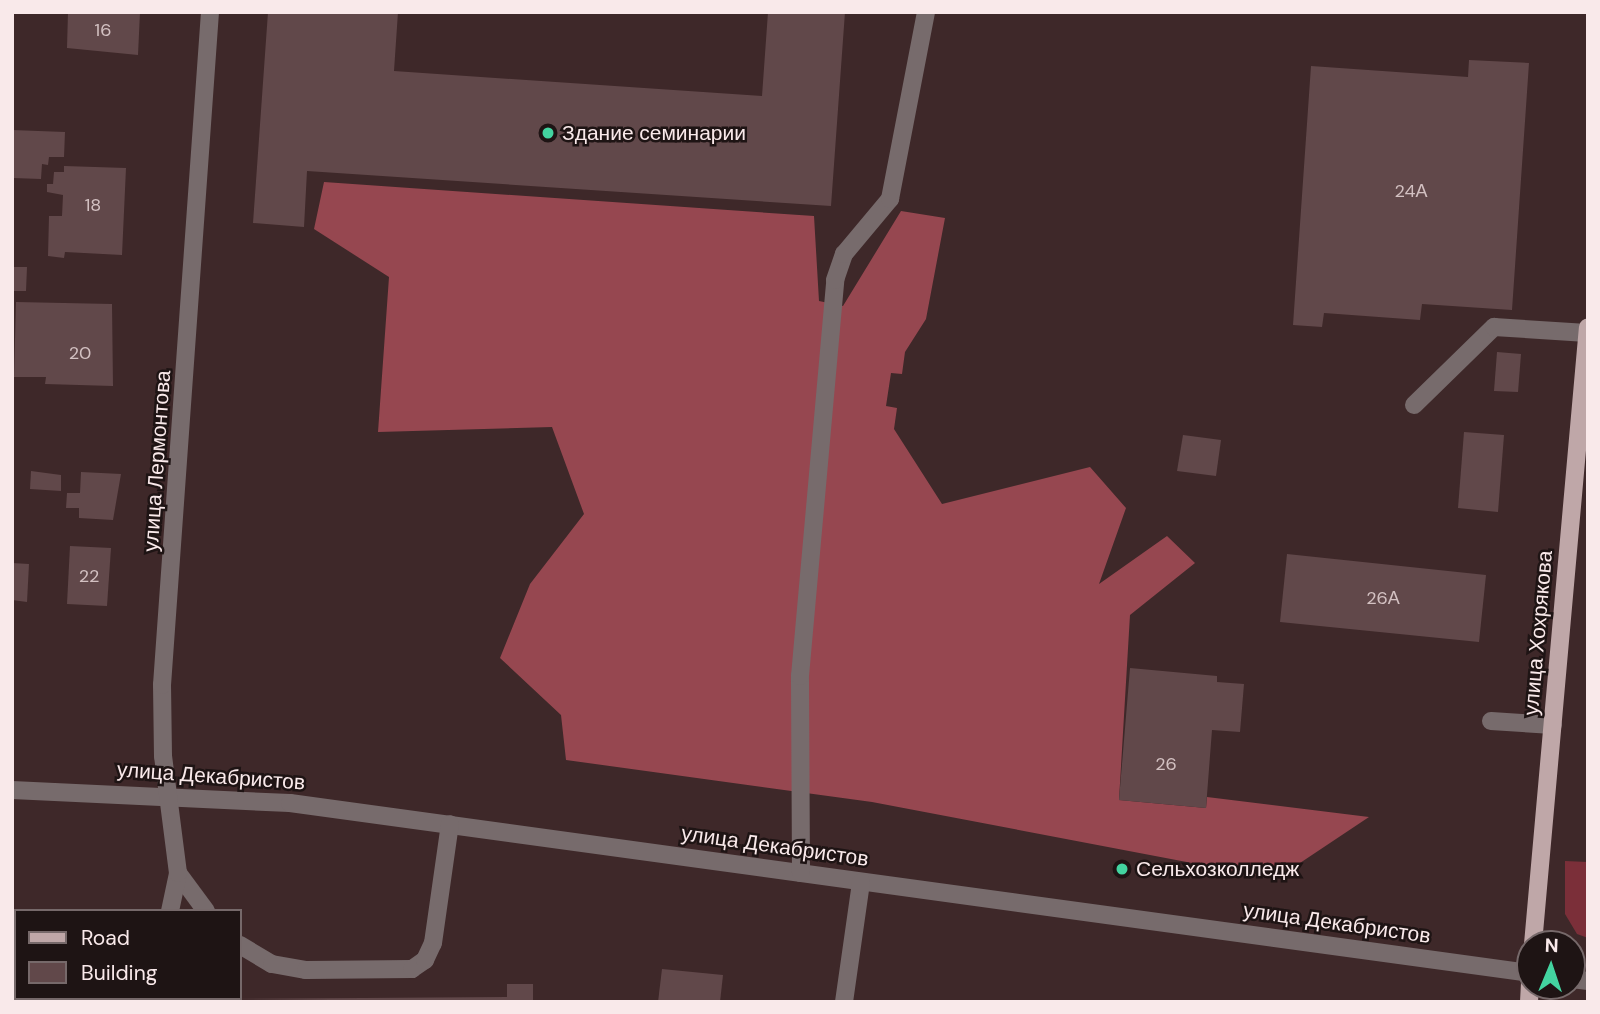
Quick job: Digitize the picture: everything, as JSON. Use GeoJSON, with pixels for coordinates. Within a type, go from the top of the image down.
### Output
{"type":"FeatureCollection","features":[{"type":"Feature","properties":{"kind":"main road","name":"улица Хохрякова"},"geometry":{"type":"LineString","coordinates":[[1534,930],[1588,327]]}},
{"type":"Feature","properties":{"kind":"street","name":"улица Лермонтова"},"geometry":{"type":"LineString","coordinates":[[170,909],[178,873],[161,732],[162,685],[210,12]]}},
{"type":"Feature","properties":{"kind":"street"},"geometry":{"type":"LineString","coordinates":[[801,873],[805,839],[800,676],[835,280],[844,254],[890,199],[926,12]]}},
{"type":"Feature","properties":{"kind":"street"},"geometry":{"type":"LineString","coordinates":[[1415,405],[1494,327],[1587,333]]}},
{"type":"Feature","properties":{"kind":"street"},"geometry":{"type":"LineString","coordinates":[[1491,721],[1553,725]]}},
{"type":"Feature","properties":{"kind":"street","name":"улица Декабристов"},"geometry":{"type":"LineString","coordinates":[[12,790],[169,794],[290,803],[1516,971]]}},
{"type":"Feature","properties":{"kind":"street"},"geometry":{"type":"LineString","coordinates":[[242,946],[272,964],[306,970],[412,969],[425,960],[433,943],[450,824]]}},
{"type":"Feature","properties":{"kind":"street"},"geometry":{"type":"LineString","coordinates":[[178,873],[205,909]]}},
{"type":"Feature","properties":{"kind":"street"},"geometry":{"type":"LineString","coordinates":[[844,1002],[861,882]]}},
{"type":"Feature","properties":{"kind":"shaded area"},"geometry":{"type":"Polygon","coordinates":[[[324,182],[814,216],[819,301],[843,306],[901,211],[945,218],[926,319],[905,352],[902,374],[891,373],[886,406],[897,408],[894,429],[942,504],[1090,467],[1126,508],[1099,584],[1167,536],[1195,563],[1130,615],[1119,800],[1206,808],[1207,797],[1369,817],[1276,879],[872,802],[566,760],[561,715],[500,658],[530,584],[584,514],[552,427],[378,432],[389,277],[314,229],[324,182]]]}},
{"type":"Feature","properties":{"kind":"shaded area"},"geometry":{"type":"Polygon","coordinates":[[[1565,861],[1588,862],[1588,938],[1586,930],[1575,930],[1565,914],[1565,861]]]}},
{"type":"Feature","properties":{"kind":"building"},"geometry":{"type":"Polygon","coordinates":[[[68,12],[140,12],[138,55],[67,48],[68,12]]]}},
{"type":"Feature","properties":{"kind":"building","name":"Здание семинарии"},"geometry":{"type":"Polygon","coordinates":[[[268,12],[398,12],[394,71],[762,96],[768,12],[845,12],[831,206],[307,171],[304,227],[253,223],[268,12]]]}},
{"type":"Feature","properties":{"kind":"building"},"geometry":{"type":"Polygon","coordinates":[[[1469,60],[1529,63],[1512,310],[1422,304],[1420,320],[1324,313],[1322,327],[1293,325],[1311,66],[1468,77],[1469,60]]]}},
{"type":"Feature","properties":{"kind":"building"},"geometry":{"type":"Polygon","coordinates":[[[12,130],[65,132],[64,157],[49,157],[48,165],[42,164],[41,179],[13,178],[12,130]]]}},
{"type":"Feature","properties":{"kind":"building"},"geometry":{"type":"Polygon","coordinates":[[[64,166],[126,168],[122,255],[65,252],[64,258],[48,256],[49,216],[62,216],[63,195],[47,192],[47,184],[53,184],[54,172],[64,172],[64,166]]]}},
{"type":"Feature","properties":{"kind":"building"},"geometry":{"type":"Polygon","coordinates":[[[12,267],[27,267],[26,291],[12,291],[12,267]]]}},
{"type":"Feature","properties":{"kind":"building"},"geometry":{"type":"Polygon","coordinates":[[[16,302],[112,304],[113,386],[45,384],[46,377],[14,377],[16,302]]]}},
{"type":"Feature","properties":{"kind":"building"},"geometry":{"type":"Polygon","coordinates":[[[1497,352],[1521,354],[1518,392],[1494,391],[1497,352]]]}},
{"type":"Feature","properties":{"kind":"building"},"geometry":{"type":"Polygon","coordinates":[[[1464,432],[1504,435],[1498,512],[1458,508],[1464,432]]]}},
{"type":"Feature","properties":{"kind":"building"},"geometry":{"type":"Polygon","coordinates":[[[1183,435],[1221,440],[1216,476],[1177,471],[1183,435]]]}},
{"type":"Feature","properties":{"kind":"building"},"geometry":{"type":"Polygon","coordinates":[[[31,471],[61,475],[61,491],[30,489],[31,471]]]}},
{"type":"Feature","properties":{"kind":"building"},"geometry":{"type":"Polygon","coordinates":[[[81,472],[121,474],[113,520],[79,518],[79,508],[66,508],[67,493],[80,493],[81,472]]]}},
{"type":"Feature","properties":{"kind":"building"},"geometry":{"type":"Polygon","coordinates":[[[70,546],[111,548],[107,606],[67,604],[70,546]]]}},
{"type":"Feature","properties":{"kind":"building"},"geometry":{"type":"Polygon","coordinates":[[[1287,554],[1486,575],[1479,642],[1280,622],[1287,554]]]}},
{"type":"Feature","properties":{"kind":"building"},"geometry":{"type":"Polygon","coordinates":[[[12,563],[29,564],[27,602],[12,600],[12,563]]]}},
{"type":"Feature","properties":{"kind":"building"},"geometry":{"type":"Polygon","coordinates":[[[1130,668],[1217,676],[1217,682],[1244,684],[1240,732],[1212,730],[1206,808],[1119,800],[1130,668]]]}},
{"type":"Feature","properties":{"kind":"building"},"geometry":{"type":"Polygon","coordinates":[[[662,969],[723,975],[720,1002],[658,1002],[662,969]]]}},
{"type":"Feature","properties":{"kind":"building"},"geometry":{"type":"Polygon","coordinates":[[[507,984],[533,984],[533,1002],[242,999],[242,999],[507,997],[507,984]]]}},
{"type":"Feature","properties":{"kind":"place","name":"Здание семинарии"},"geometry":{"type":"Point","coordinates":[548,133]}},
{"type":"Feature","properties":{"kind":"place","name":"Сельхозколледж"},"geometry":{"type":"Point","coordinates":[1122,869]}}]}
